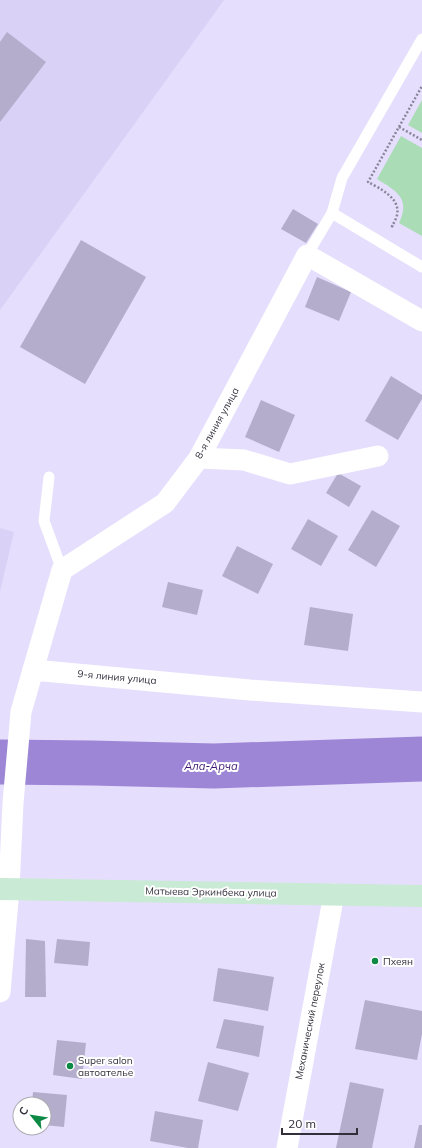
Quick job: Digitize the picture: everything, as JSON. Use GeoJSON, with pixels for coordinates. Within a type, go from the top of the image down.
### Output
{"type":"FeatureCollection","features":[{"type":"Feature","properties":{"kind":"main road","name":"Матыева Эркинбека улица"},"geometry":{"type":"LineString","coordinates":[[5,889],[422,896]]}},
{"type":"Feature","properties":{"kind":"street"},"geometry":{"type":"LineString","coordinates":[[307,254],[422,321]]}},
{"type":"Feature","properties":{"kind":"street","name":"8-я линия улица"},"geometry":{"type":"LineString","coordinates":[[62,570],[165,503],[199,458],[307,254]]}},
{"type":"Feature","properties":{"kind":"street"},"geometry":{"type":"LineString","coordinates":[[199,458],[244,460],[290,474],[378,456]]}},
{"type":"Feature","properties":{"kind":"street"},"geometry":{"type":"LineString","coordinates":[[0,992],[5,889],[21,712],[62,570]]}},
{"type":"Feature","properties":{"kind":"street","name":"9-я линия улица"},"geometry":{"type":"LineString","coordinates":[[32,670],[250,690],[422,702]]}},
{"type":"Feature","properties":{"kind":"street","name":"Механический переулок"},"geometry":{"type":"LineString","coordinates":[[287,1148],[334,894]]}},
{"type":"Feature","properties":{"kind":"lane"},"geometry":{"type":"LineString","coordinates":[[307,254],[332,212],[342,178],[422,39]]}},
{"type":"Feature","properties":{"kind":"lane"},"geometry":{"type":"LineString","coordinates":[[332,212],[422,267]]}},
{"type":"Feature","properties":{"kind":"lane"},"geometry":{"type":"LineString","coordinates":[[50,477],[44,521],[62,570]]}},
{"type":"Feature","properties":{"kind":"path"},"geometry":{"type":"LineString","coordinates":[[398,230],[392,226],[397,213],[395,203],[388,194],[368,182],[422,86]]}},
{"type":"Feature","properties":{"kind":"path"},"geometry":{"type":"LineString","coordinates":[[399,127],[422,140]]}},
{"type":"Feature","properties":{"kind":"shaded area"},"geometry":{"type":"Polygon","coordinates":[[[0,0],[224,0],[0,310],[0,0]]]}},
{"type":"Feature","properties":{"kind":"shaded area"},"geometry":{"type":"Polygon","coordinates":[[[0,528],[14,532],[0,592],[0,528]]]}},
{"type":"Feature","properties":{"kind":"green space"},"geometry":{"type":"Polygon","coordinates":[[[422,100],[422,133],[408,125],[422,100]]]}},
{"type":"Feature","properties":{"kind":"green space"},"geometry":{"type":"Polygon","coordinates":[[[401,136],[422,148],[422,236],[399,223],[403,207],[400,196],[390,187],[377,179],[401,136]]]}},
{"type":"Feature","properties":{"kind":"building"},"geometry":{"type":"Polygon","coordinates":[[[7,32],[46,62],[0,122],[0,42],[7,32]]]}},
{"type":"Feature","properties":{"kind":"building"},"geometry":{"type":"Polygon","coordinates":[[[293,209],[318,224],[306,243],[281,229],[293,209]]]}},
{"type":"Feature","properties":{"kind":"building"},"geometry":{"type":"Polygon","coordinates":[[[81,240],[146,277],[85,384],[20,347],[81,240]]]}},
{"type":"Feature","properties":{"kind":"building"},"geometry":{"type":"Polygon","coordinates":[[[317,277],[351,292],[339,321],[305,307],[317,277]]]}},
{"type":"Feature","properties":{"kind":"building"},"geometry":{"type":"Polygon","coordinates":[[[391,376],[422,395],[422,399],[398,440],[365,421],[391,376]]]}},
{"type":"Feature","properties":{"kind":"building"},"geometry":{"type":"Polygon","coordinates":[[[261,400],[295,415],[279,452],[245,437],[261,400]]]}},
{"type":"Feature","properties":{"kind":"building"},"geometry":{"type":"Polygon","coordinates":[[[338,473],[361,486],[349,507],[326,493],[338,473]]]}},
{"type":"Feature","properties":{"kind":"building"},"geometry":{"type":"Polygon","coordinates":[[[372,510],[400,526],[376,567],[348,550],[372,510]]]}},
{"type":"Feature","properties":{"kind":"building"},"geometry":{"type":"Polygon","coordinates":[[[308,519],[338,536],[321,566],[291,549],[308,519]]]}},
{"type":"Feature","properties":{"kind":"building"},"geometry":{"type":"Polygon","coordinates":[[[237,546],[273,564],[258,594],[222,576],[237,546]]]}},
{"type":"Feature","properties":{"kind":"building"},"geometry":{"type":"Polygon","coordinates":[[[168,582],[203,590],[197,615],[162,607],[168,582]]]}},
{"type":"Feature","properties":{"kind":"building"},"geometry":{"type":"Polygon","coordinates":[[[310,607],[353,614],[348,651],[304,645],[310,607]]]}},
{"type":"Feature","properties":{"kind":"building"},"geometry":{"type":"Polygon","coordinates":[[[26,939],[45,941],[46,997],[25,997],[26,939]]]}},
{"type":"Feature","properties":{"kind":"building"},"geometry":{"type":"Polygon","coordinates":[[[57,939],[90,942],[88,966],[54,963],[57,939]]]}},
{"type":"Feature","properties":{"kind":"building"},"geometry":{"type":"Polygon","coordinates":[[[218,968],[274,977],[268,1011],[213,1001],[218,968]]]}},
{"type":"Feature","properties":{"kind":"building"},"geometry":{"type":"Polygon","coordinates":[[[365,1000],[422,1011],[422,1034],[417,1060],[355,1049],[365,1000]]]}},
{"type":"Feature","properties":{"kind":"building"},"geometry":{"type":"Polygon","coordinates":[[[224,1019],[264,1026],[259,1057],[216,1048],[224,1019]]]}},
{"type":"Feature","properties":{"kind":"building"},"geometry":{"type":"Polygon","coordinates":[[[57,1040],[86,1043],[82,1079],[53,1075],[57,1040]]]}},
{"type":"Feature","properties":{"kind":"building"},"geometry":{"type":"Polygon","coordinates":[[[208,1062],[249,1073],[238,1111],[198,1101],[208,1062]]]}},
{"type":"Feature","properties":{"kind":"building"},"geometry":{"type":"Polygon","coordinates":[[[350,1082],[384,1089],[372,1148],[336,1148],[350,1082]]]}},
{"type":"Feature","properties":{"kind":"building"},"geometry":{"type":"Polygon","coordinates":[[[33,1092],[67,1095],[64,1127],[52,1126],[52,1096],[33,1096],[33,1092]]]}},
{"type":"Feature","properties":{"kind":"building"},"geometry":{"type":"Polygon","coordinates":[[[155,1111],[203,1120],[198,1148],[188,1148],[150,1141],[155,1111]]]}},
{"type":"Feature","properties":{"kind":"building"},"geometry":{"type":"Polygon","coordinates":[[[419,1125],[422,1125],[422,1148],[414,1148],[419,1125]]]}},
{"type":"Feature","properties":{"kind":"waterway","name":"Ала-Арча"},"geometry":{"type":"LineString","coordinates":[[0,762],[214,766],[422,759]]}},
{"type":"Feature","properties":{"kind":"place","name":"Пхеян"},"geometry":{"type":"Point","coordinates":[375,961]}},
{"type":"Feature","properties":{"kind":"place","name":"Super salon автоателье"},"geometry":{"type":"Point","coordinates":[70,1066]}}]}
